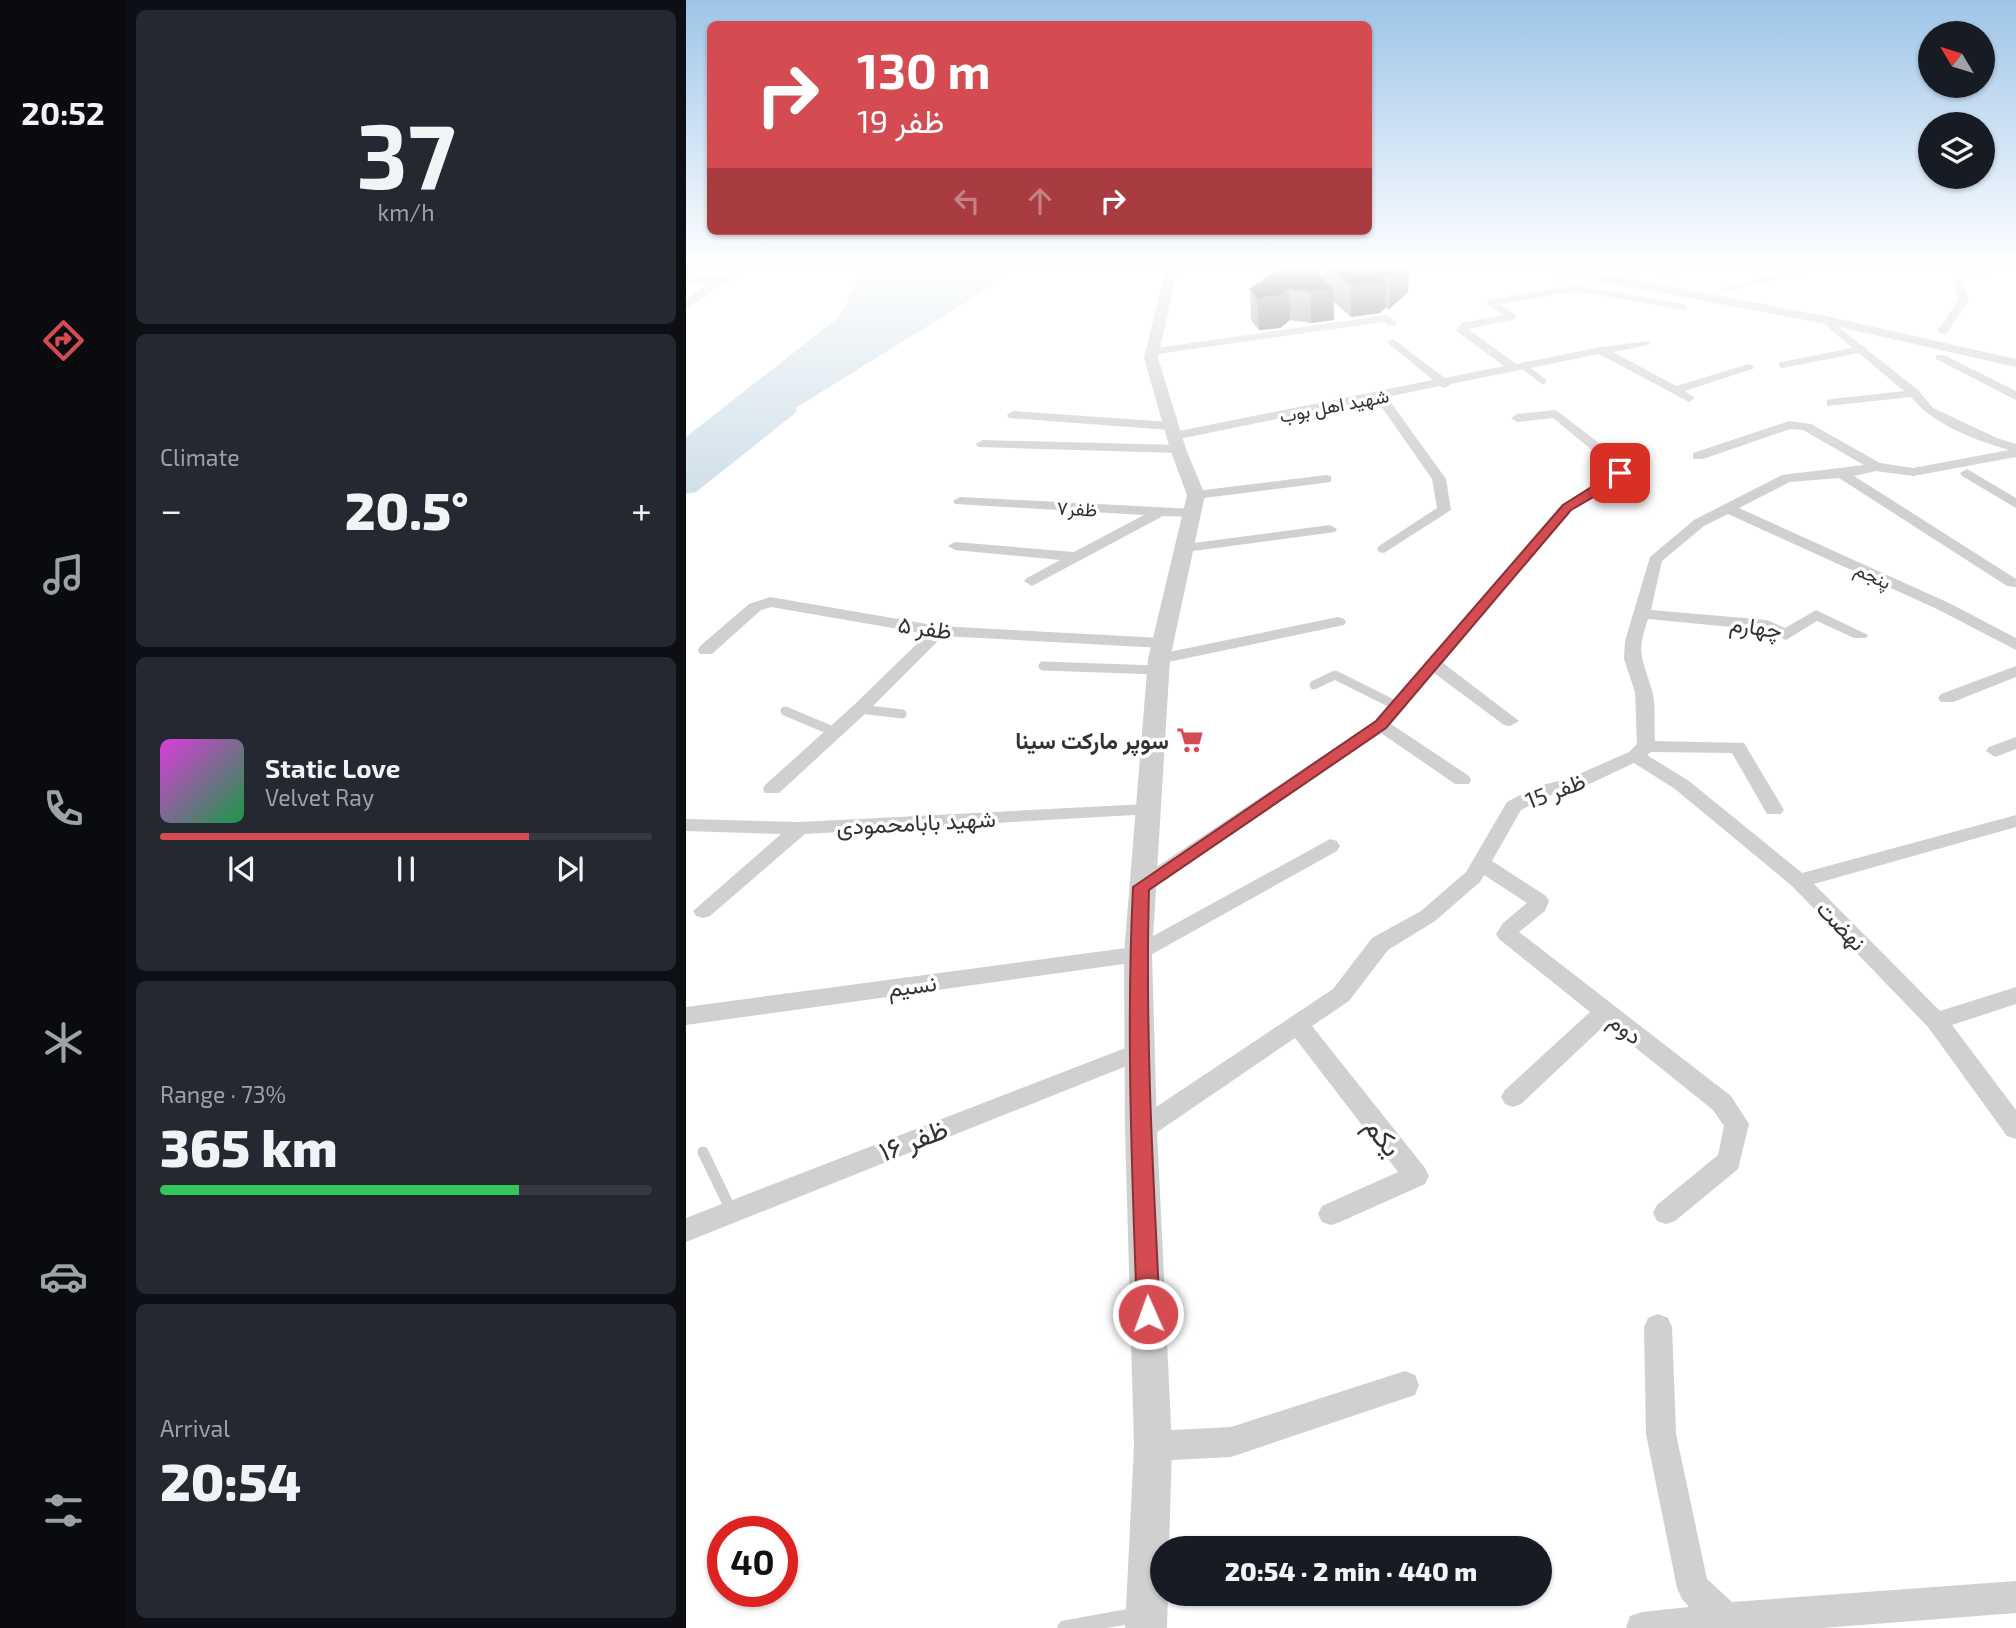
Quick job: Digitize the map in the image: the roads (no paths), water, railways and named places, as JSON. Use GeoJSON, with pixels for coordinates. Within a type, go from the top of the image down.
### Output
{"type":"FeatureCollection","features":[{"type":"Feature","properties":{"kind":"street"},"geometry":{"type":"LineString","coordinates":[[1147,1620],[1153,1446],[1141,1130],[1138,954],[1145,810],[1159,657],[1195,504],[1150,355],[1153,343]]}},
{"type":"Feature","properties":{"kind":"street"},"geometry":{"type":"LineString","coordinates":[[1150,355],[1233,343]]}},
{"type":"Feature","properties":{"kind":"street"},"geometry":{"type":"LineString","coordinates":[[1394,343],[1445,384]]}},
{"type":"Feature","properties":{"kind":"street"},"geometry":{"type":"LineString","coordinates":[[1482,343],[1519,367]]}},
{"type":"Feature","properties":{"kind":"street","name":"شهید اهل بوب"},"geometry":{"type":"LineString","coordinates":[[1174,437],[1645,343]]}},
{"type":"Feature","properties":{"kind":"street"},"geometry":{"type":"LineString","coordinates":[[1855,343],[1914,393],[1929,411],[2016,451]]}},
{"type":"Feature","properties":{"kind":"street"},"geometry":{"type":"LineString","coordinates":[[1928,343],[2016,363]]}},
{"type":"Feature","properties":{"kind":"street"},"geometry":{"type":"LineString","coordinates":[[1601,350],[1689,398]]}},
{"type":"Feature","properties":{"kind":"street"},"geometry":{"type":"LineString","coordinates":[[1940,357],[2016,396]]}},
{"type":"Feature","properties":{"kind":"street"},"geometry":{"type":"LineString","coordinates":[[1674,390],[1749,368]]}},
{"type":"Feature","properties":{"kind":"street"},"geometry":{"type":"LineString","coordinates":[[1831,403],[1914,393]]}},
{"type":"Feature","properties":{"kind":"street"},"geometry":{"type":"LineString","coordinates":[[1380,397],[1439,479],[1444,510],[1384,549]]}},
{"type":"Feature","properties":{"kind":"street"},"geometry":{"type":"LineString","coordinates":[[1141,887],[1381,724],[1567,507],[1617,478],[1620,473],[1616,463],[1556,414],[1517,418]]}},
{"type":"Feature","properties":{"kind":"street"},"geometry":{"type":"LineString","coordinates":[[1013,415],[1174,437]]}},
{"type":"Feature","properties":{"kind":"street"},"geometry":{"type":"LineString","coordinates":[[1698,456],[1789,425],[1806,427],[1876,467]]}},
{"type":"Feature","properties":{"kind":"street"},"geometry":{"type":"LineString","coordinates":[[983,444],[1174,437]]}},
{"type":"Feature","properties":{"kind":"street"},"geometry":{"type":"LineString","coordinates":[[1774,810],[1738,747],[1640,751],[1644,692],[1632,659],[1633,641],[1643,614],[1655,560],[1699,523],[1787,478],[1842,474],[1876,467],[1913,472],[2016,451]]}},
{"type":"Feature","properties":{"kind":"street"},"geometry":{"type":"LineString","coordinates":[[1966,473],[2016,504]]}},
{"type":"Feature","properties":{"kind":"street"},"geometry":{"type":"LineString","coordinates":[[1842,474],[2012,583]]}},
{"type":"Feature","properties":{"kind":"street","name":"ظفر۷"},"geometry":{"type":"LineString","coordinates":[[960,501],[1158,512],[1326,479]]}},
{"type":"Feature","properties":{"kind":"street","name":"پنجم"},"geometry":{"type":"LineString","coordinates":[[1728,509],[1943,606],[2016,645]]}},
{"type":"Feature","properties":{"kind":"street"},"geometry":{"type":"LineString","coordinates":[[1032,581],[1158,512]]}},
{"type":"Feature","properties":{"kind":"street"},"geometry":{"type":"LineString","coordinates":[[1185,548],[1330,529]]}},
{"type":"Feature","properties":{"kind":"street"},"geometry":{"type":"LineString","coordinates":[[955,546],[1076,556]]}},
{"type":"Feature","properties":{"kind":"street","name":"ظفر ۵"},"geometry":{"type":"LineString","coordinates":[[706,650],[755,607],[770,602],[939,631],[1159,657],[1338,622]]}},
{"type":"Feature","properties":{"kind":"street","name":"چهارم"},"geometry":{"type":"LineString","coordinates":[[1643,614],[1767,625],[1786,635],[1816,615],[1860,635]]}},
{"type":"Feature","properties":{"kind":"street"},"geometry":{"type":"LineString","coordinates":[[772,789],[860,709],[939,631]]}},
{"type":"Feature","properties":{"kind":"street"},"geometry":{"type":"LineString","coordinates":[[1433,664],[1510,721]]}},
{"type":"Feature","properties":{"kind":"street"},"geometry":{"type":"LineString","coordinates":[[1947,698],[2016,671]]}},
{"type":"Feature","properties":{"kind":"street"},"geometry":{"type":"LineString","coordinates":[[1381,724],[1462,780]]}},
{"type":"Feature","properties":{"kind":"street"},"geometry":{"type":"LineString","coordinates":[[1995,751],[2016,743]]}},
{"type":"Feature","properties":{"kind":"street","name":"ظفر 15"},"geometry":{"type":"LineString","coordinates":[[1141,1130],[1340,995],[1380,944],[1428,916],[1473,877],[1514,806],[1542,790],[1576,783],[1640,751]]}},
{"type":"Feature","properties":{"kind":"street","name":"نهضت"},"geometry":{"type":"LineString","coordinates":[[1640,751],[1799,881],[1936,1021],[2016,1129]]}},
{"type":"Feature","properties":{"kind":"street","name":"شهید بابامحمودی"},"geometry":{"type":"LineString","coordinates":[[686,825],[800,828],[1145,810]]}},
{"type":"Feature","properties":{"kind":"street"},"geometry":{"type":"LineString","coordinates":[[1799,881],[2016,821]]}},
{"type":"Feature","properties":{"kind":"street"},"geometry":{"type":"LineString","coordinates":[[703,911],[800,828]]}},
{"type":"Feature","properties":{"kind":"street"},"geometry":{"type":"LineString","coordinates":[[1138,954],[1330,846]]}},
{"type":"Feature","properties":{"kind":"street","name":"دوم"},"geometry":{"type":"LineString","coordinates":[[1481,863],[1539,901],[1538,906],[1510,928],[1507,934],[1722,1103],[1737,1124],[1729,1161],[1666,1213]]}},
{"type":"Feature","properties":{"kind":"street","name":"نسیم"},"geometry":{"type":"LineString","coordinates":[[686,1016],[1138,954]]}},
{"type":"Feature","properties":{"kind":"street"},"geometry":{"type":"LineString","coordinates":[[1936,1021],[2016,995]]}},
{"type":"Feature","properties":{"kind":"street"},"geometry":{"type":"LineString","coordinates":[[1513,1097],[1605,1012]]}},
{"type":"Feature","properties":{"kind":"street","name":"یکم"},"geometry":{"type":"LineString","coordinates":[[1296,1023],[1416,1176],[1331,1213]]}},
{"type":"Feature","properties":{"kind":"street","name":"ظفر ۱۶"},"geometry":{"type":"LineString","coordinates":[[686,1230],[731,1210],[1140,1051]]}},
{"type":"Feature","properties":{"kind":"street"},"geometry":{"type":"LineString","coordinates":[[1658,1327],[1661,1434],[1693,1588],[1726,1619]]}},
{"type":"Feature","properties":{"kind":"street"},"geometry":{"type":"LineString","coordinates":[[1153,1446],[1231,1442],[1405,1385]]}},
{"type":"Feature","properties":{"kind":"street"},"geometry":{"type":"LineString","coordinates":[[1642,1628],[2016,1597]]}},
{"type":"Feature","properties":{"kind":"lane"},"geometry":{"type":"LineString","coordinates":[[1782,365],[1863,349]]}},
{"type":"Feature","properties":{"kind":"lane"},"geometry":{"type":"LineString","coordinates":[[1519,367],[1543,381]]}},
{"type":"Feature","properties":{"kind":"lane"},"geometry":{"type":"LineString","coordinates":[[1043,666],[1159,657]]}},
{"type":"Feature","properties":{"kind":"lane"},"geometry":{"type":"LineString","coordinates":[[1314,685],[1335,675],[1397,706]]}},
{"type":"Feature","properties":{"kind":"lane"},"geometry":{"type":"LineString","coordinates":[[860,709],[902,715]]}},
{"type":"Feature","properties":{"kind":"lane"},"geometry":{"type":"LineString","coordinates":[[785,711],[835,732]]}},
{"type":"Feature","properties":{"kind":"lane"},"geometry":{"type":"LineString","coordinates":[[703,1152],[731,1210]]}},
{"type":"Feature","properties":{"kind":"lane"},"geometry":{"type":"LineString","coordinates":[[1065,1628],[1147,1620]]}},
{"type":"Feature","properties":{"kind":"waterway"},"geometry":{"type":"LineString","coordinates":[[686,486],[784,410]]}},
{"type":"Feature","properties":{"kind":"place","name":"سوپر مارکت سینا"},"geometry":{"type":"Point","coordinates":[1190,740]}}]}
